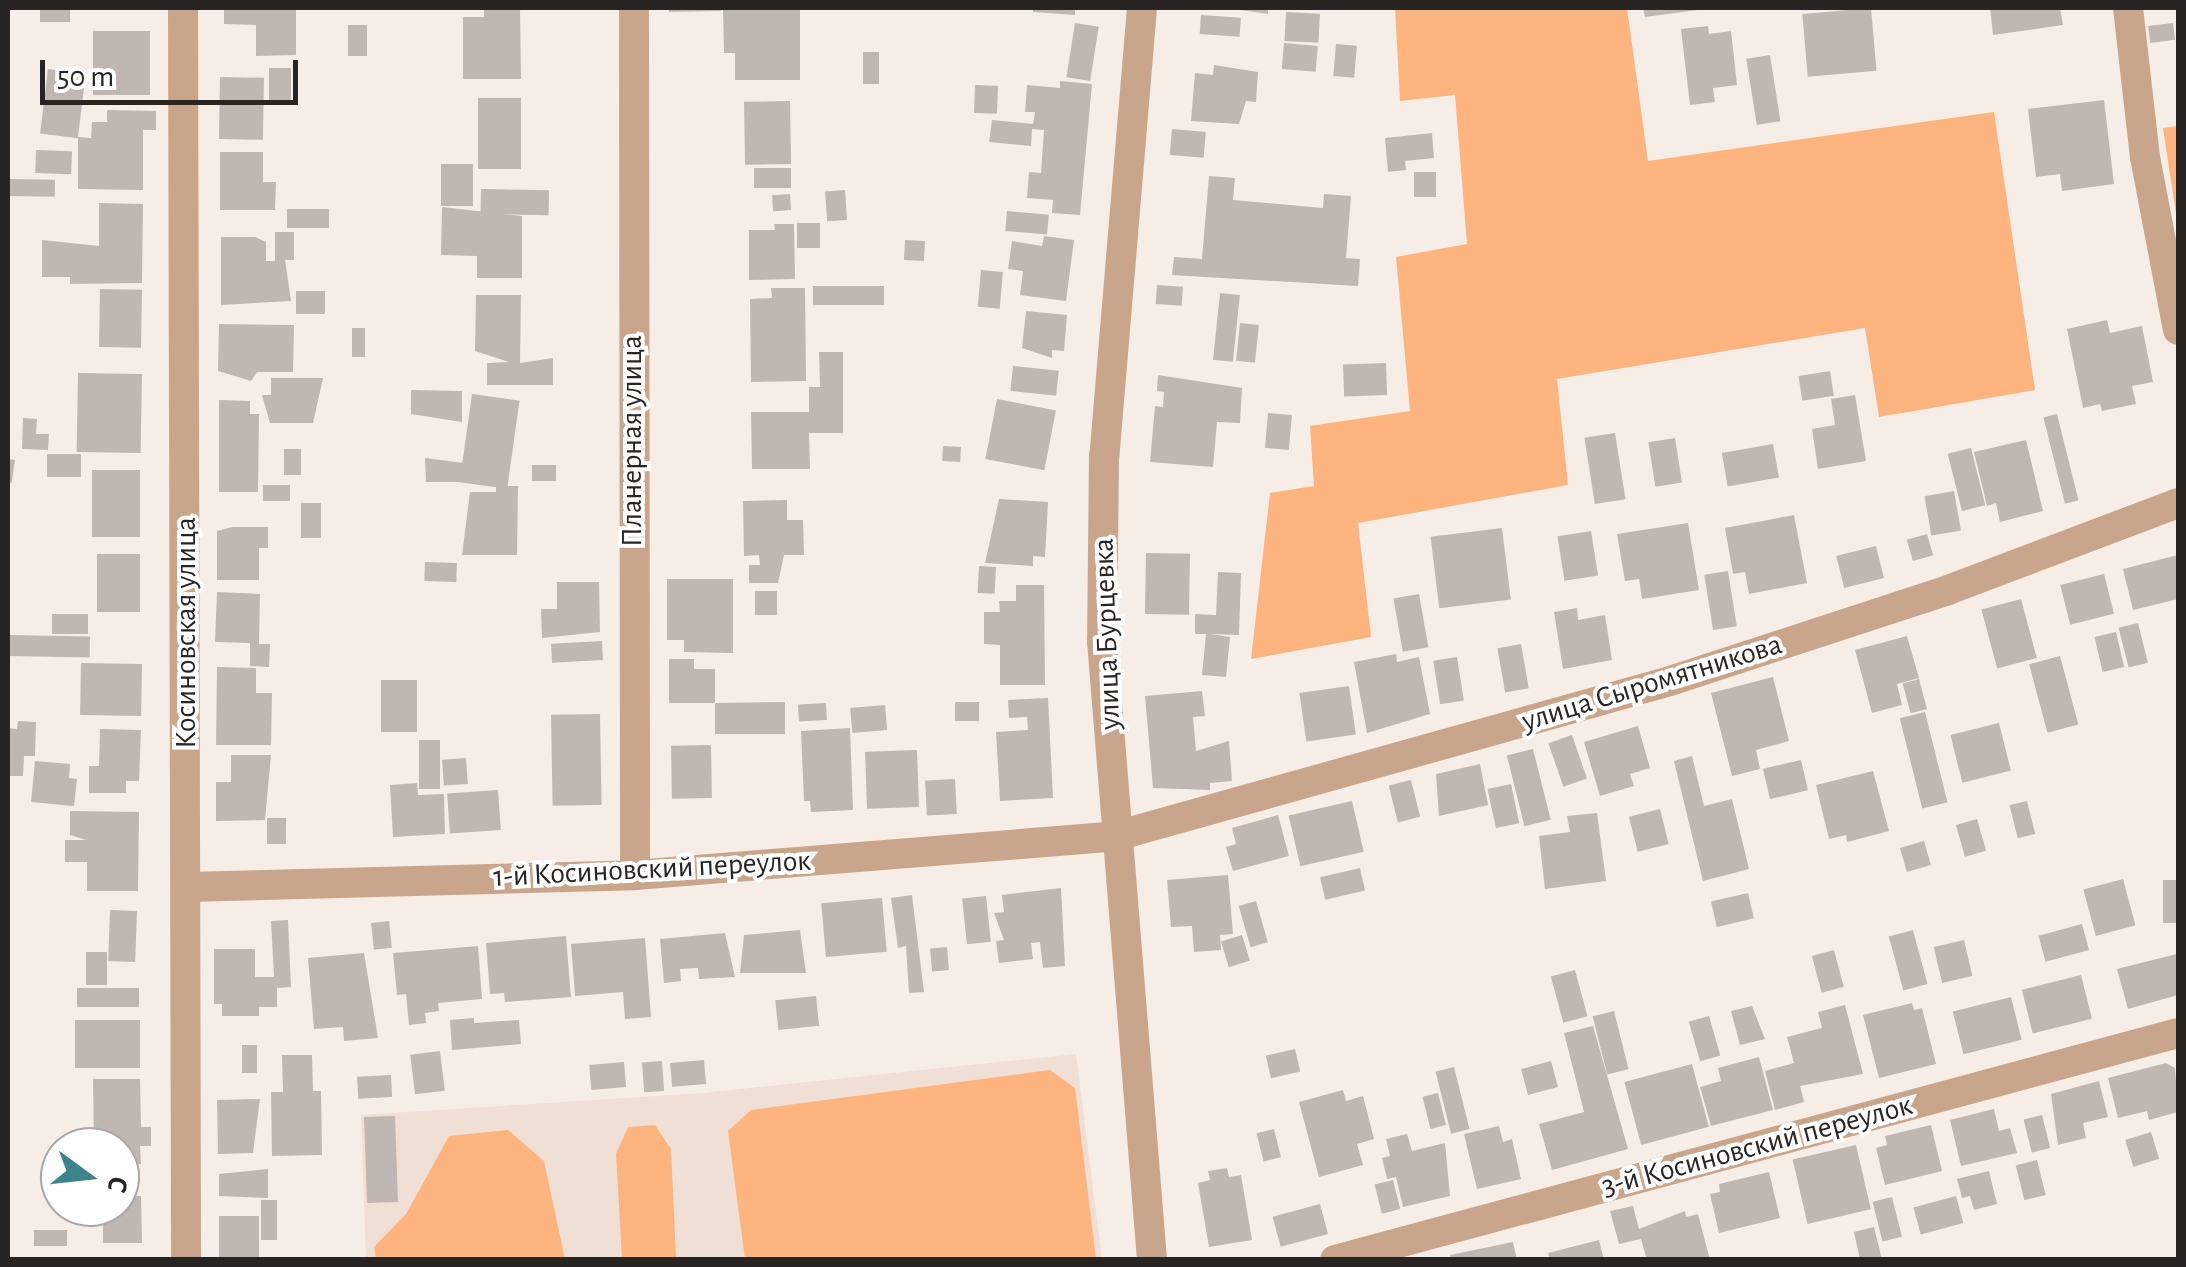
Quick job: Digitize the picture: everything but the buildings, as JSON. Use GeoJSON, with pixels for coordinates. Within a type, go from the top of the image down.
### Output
{"type":"FeatureCollection","features":[{"type":"Feature","properties":{"kind":"street","name":"Косиновская улица"},"geometry":{"type":"LineString","coordinates":[[183,8],[186,1260]]}},
{"type":"Feature","properties":{"kind":"street","name":"Планерная улица"},"geometry":{"type":"LineString","coordinates":[[634,8],[635,875]]}},
{"type":"Feature","properties":{"kind":"street","name":"улица Бурцевка"},"geometry":{"type":"LineString","coordinates":[[1142,8],[1104,456],[1102,641],[1152,1260]]}},
{"type":"Feature","properties":{"kind":"street"},"geometry":{"type":"LineString","coordinates":[[2128,8],[2145,156],[2178,330]]}},
{"type":"Feature","properties":{"kind":"street","name":"улица Сыромятникова"},"geometry":{"type":"LineString","coordinates":[[1116,836],[1670,681],[1948,590],[2178,503]]}},
{"type":"Feature","properties":{"kind":"street","name":"1-й Косиновский переулок"},"geometry":{"type":"LineString","coordinates":[[187,887],[635,875],[1116,836]]}},
{"type":"Feature","properties":{"kind":"street","name":"3-й Косиновский переулок"},"geometry":{"type":"LineString","coordinates":[[1335,1260],[2178,1033]]}},
{"type":"Feature","properties":{"kind":"shaded area"},"geometry":{"type":"Polygon","coordinates":[[[1395,8],[1627,8],[1648,161],[1994,112],[2035,390],[1879,417],[1865,328],[1557,379],[1568,485],[1358,523],[1371,637],[1251,659],[1270,493],[1314,486],[1310,426],[1410,411],[1396,257],[1467,244],[1455,95],[1400,101],[1395,8]]]}},
{"type":"Feature","properties":{"kind":"shaded area"},"geometry":{"type":"Polygon","coordinates":[[[2178,126],[2178,227],[2163,128],[2178,126]]]}},
{"type":"Feature","properties":{"kind":"shaded area"},"geometry":{"type":"Polygon","coordinates":[[[1076,1054],[1102,1259],[366,1259],[361,1115],[703,1093],[1076,1054]]]}},
{"type":"Feature","properties":{"kind":"shaded area"},"geometry":{"type":"Polygon","coordinates":[[[1050,1070],[1075,1088],[1096,1259],[745,1259],[728,1131],[751,1110],[1050,1070]]]}},
{"type":"Feature","properties":{"kind":"shaded area"},"geometry":{"type":"Polygon","coordinates":[[[655,1125],[671,1149],[676,1259],[622,1259],[616,1154],[628,1127],[655,1125]]]}},
{"type":"Feature","properties":{"kind":"shaded area"},"geometry":{"type":"Polygon","coordinates":[[[508,1130],[544,1161],[565,1259],[376,1259],[374,1247],[406,1214],[449,1136],[508,1130]]]}}]}
